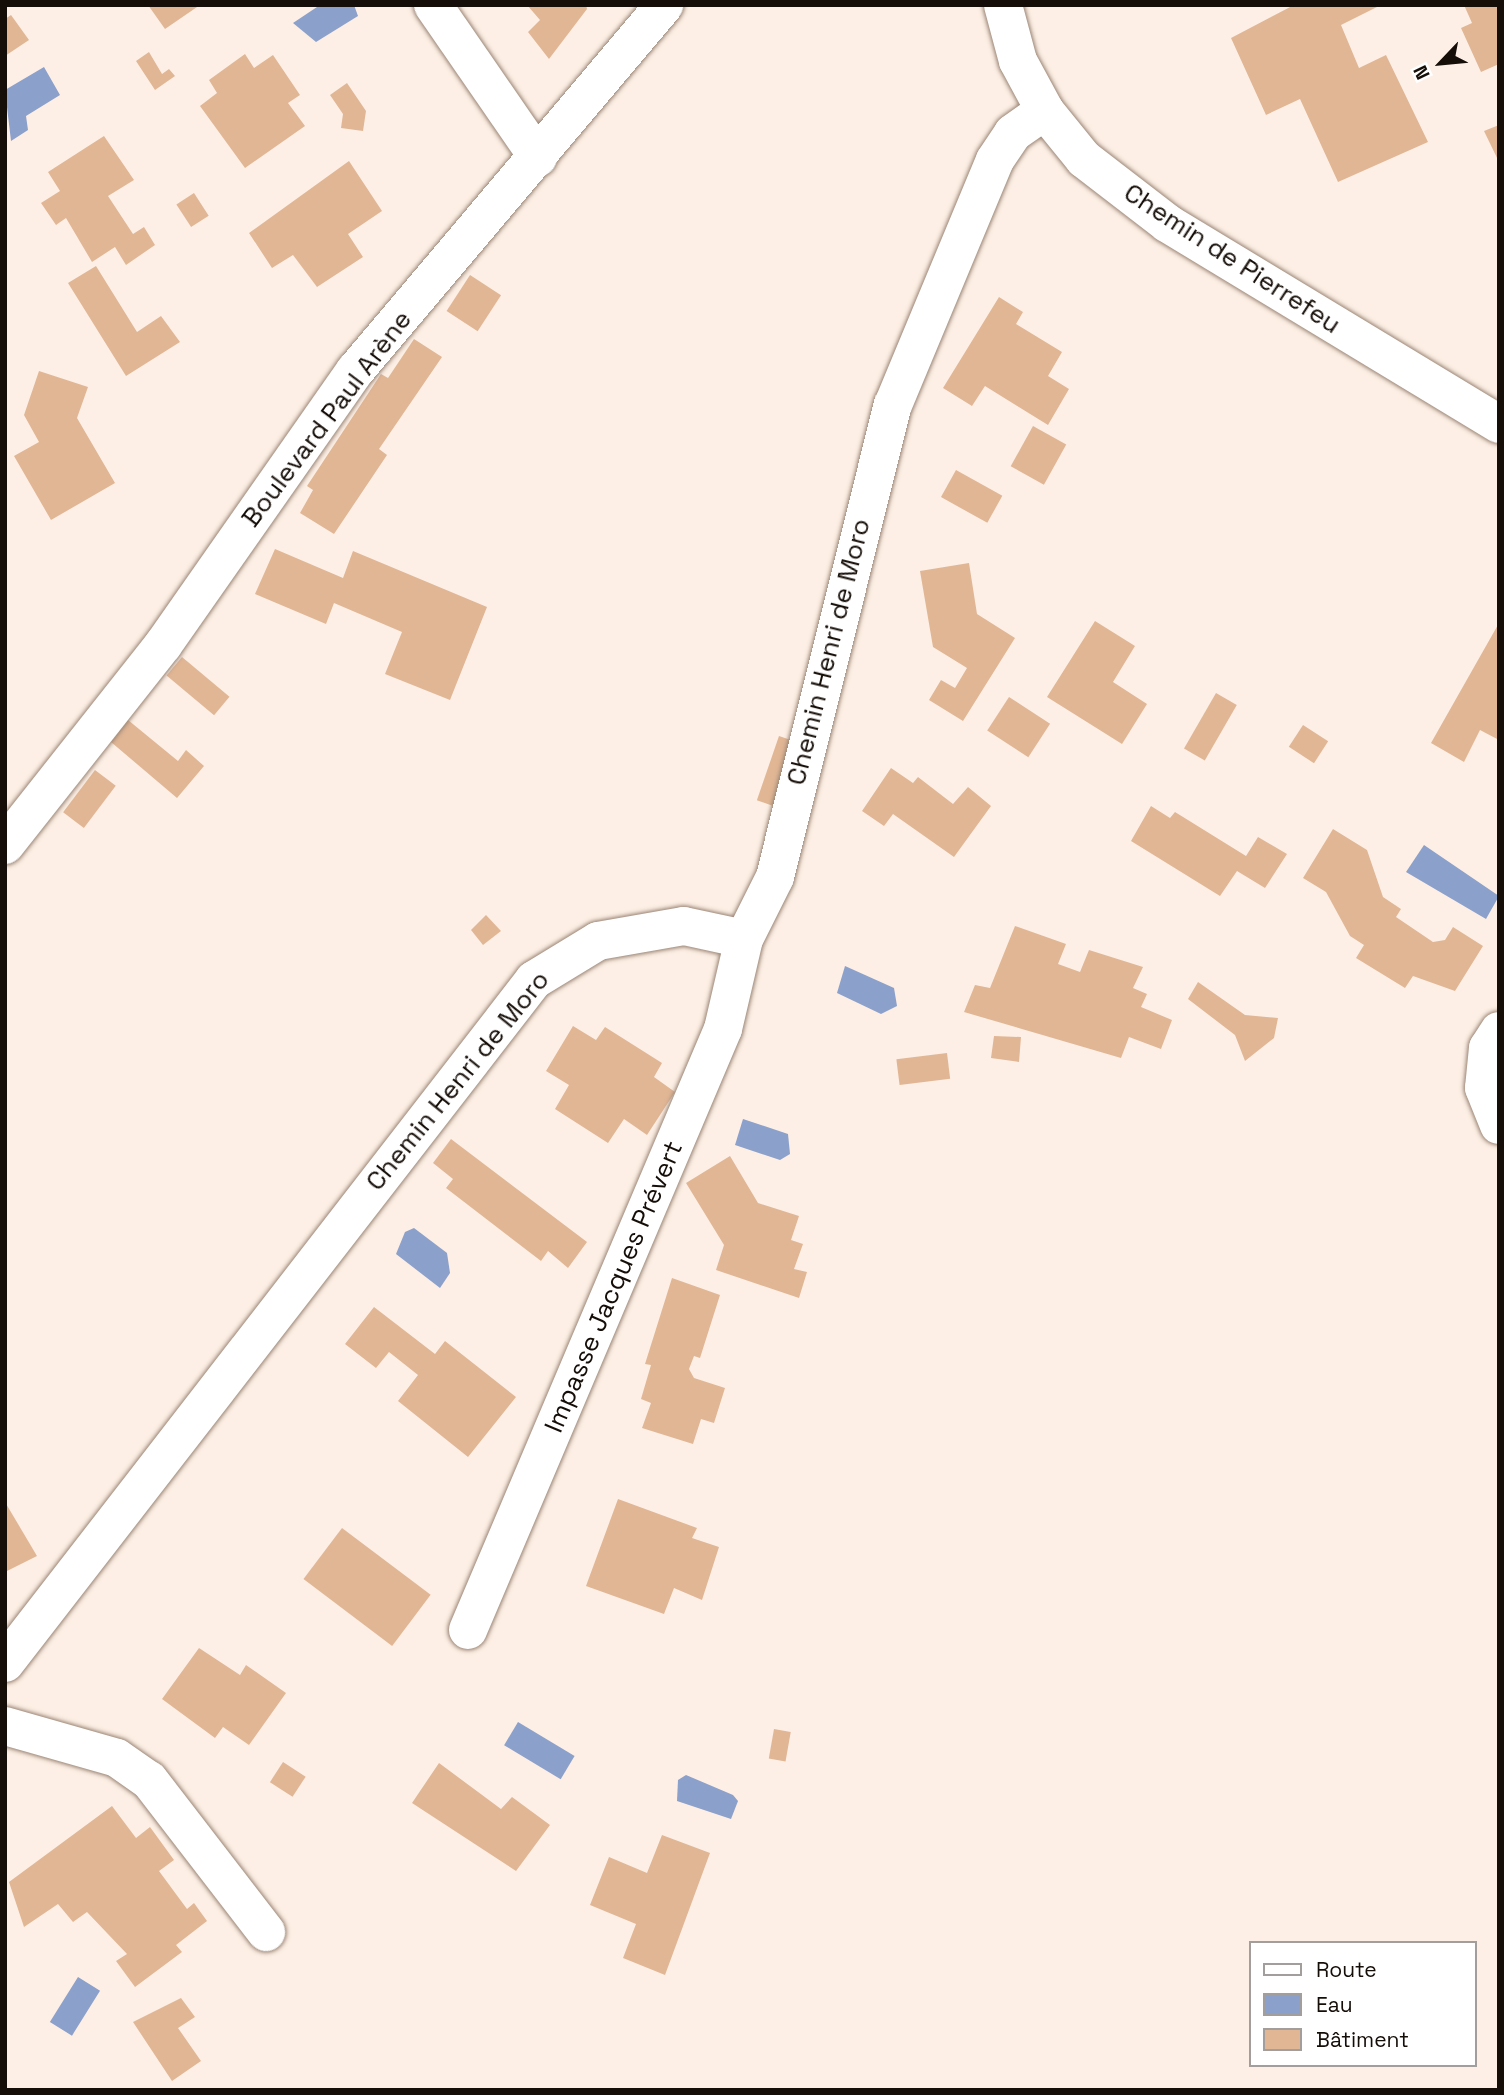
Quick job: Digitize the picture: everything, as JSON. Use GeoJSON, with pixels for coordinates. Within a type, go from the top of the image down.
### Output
{"type":"FeatureCollection","features":[{"type":"Feature","properties":{"kind":"street"},"geometry":{"type":"LineString","coordinates":[[433,5],[538,157]]}},
{"type":"Feature","properties":{"kind":"street","name":"Boulevard Paul Arène"},"geometry":{"type":"LineString","coordinates":[[5,845],[163,645],[355,371],[664,5]]}},
{"type":"Feature","properties":{"kind":"street","name":"Chemin de Pierrefeu"},"geometry":{"type":"LineString","coordinates":[[1003,5],[1018,61],[1045,111],[1084,159],[1167,223],[1499,424]]}},
{"type":"Feature","properties":{"kind":"street","name":"Chemin Henri de Moro"},"geometry":{"type":"LineString","coordinates":[[5,1663],[534,980],[598,941],[684,926],[744,939],[775,877],[893,405],[995,160],[1013,133],[1045,111]]}},
{"type":"Feature","properties":{"kind":"street","name":"Impasse Jacques Prévert"},"geometry":{"type":"LineString","coordinates":[[468,1630],[723,1029],[744,939]]}},
{"type":"Feature","properties":{"kind":"street"},"geometry":{"type":"LineString","coordinates":[[1499,1031],[1488,1048],[1484,1088],[1499,1125]]}},
{"type":"Feature","properties":{"kind":"street"},"geometry":{"type":"LineString","coordinates":[[5,1726],[117,1758],[149,1780],[266,1932]]}},
{"type":"Feature","properties":{"kind":"water"},"geometry":{"type":"Polygon","coordinates":[[[320,5],[354,5],[358,16],[316,42],[293,23],[320,5]]]}},
{"type":"Feature","properties":{"kind":"water"},"geometry":{"type":"Polygon","coordinates":[[[44,67],[60,95],[26,116],[28,130],[11,141],[5,90],[44,67]]]}},
{"type":"Feature","properties":{"kind":"water"},"geometry":{"type":"Polygon","coordinates":[[[1424,845],[1499,896],[1486,919],[1406,872],[1424,845]]]}},
{"type":"Feature","properties":{"kind":"water"},"geometry":{"type":"Polygon","coordinates":[[[845,966],[894,988],[897,1006],[881,1014],[837,993],[845,966]]]}},
{"type":"Feature","properties":{"kind":"water"},"geometry":{"type":"Polygon","coordinates":[[[743,1119],[788,1134],[790,1154],[780,1160],[735,1145],[743,1119]]]}},
{"type":"Feature","properties":{"kind":"water"},"geometry":{"type":"Polygon","coordinates":[[[414,1228],[447,1253],[450,1273],[440,1288],[396,1254],[405,1232],[414,1228]]]}},
{"type":"Feature","properties":{"kind":"water"},"geometry":{"type":"Polygon","coordinates":[[[518,1722],[575,1756],[561,1779],[504,1745],[518,1722]]]}},
{"type":"Feature","properties":{"kind":"water"},"geometry":{"type":"Polygon","coordinates":[[[686,1775],[733,1795],[738,1801],[731,1819],[677,1801],[678,1780],[686,1775]]]}},
{"type":"Feature","properties":{"kind":"water"},"geometry":{"type":"Polygon","coordinates":[[[78,1977],[100,1991],[72,2036],[50,2022],[78,1977]]]}},
{"type":"Feature","properties":{"kind":"building"},"geometry":{"type":"Polygon","coordinates":[[[148,5],[200,5],[165,29],[148,5]]]}},
{"type":"Feature","properties":{"kind":"building"},"geometry":{"type":"Polygon","coordinates":[[[527,5],[586,5],[587,9],[549,59],[528,32],[540,20],[527,5]]]}},
{"type":"Feature","properties":{"kind":"building"},"geometry":{"type":"Polygon","coordinates":[[[1294,5],[1381,5],[1341,25],[1359,68],[1386,55],[1428,142],[1338,182],[1300,99],[1266,115],[1231,38],[1294,5]]]}},
{"type":"Feature","properties":{"kind":"building"},"geometry":{"type":"Polygon","coordinates":[[[1464,5],[1499,5],[1499,64],[1481,72],[1461,28],[1472,23],[1464,5]]]}},
{"type":"Feature","properties":{"kind":"building"},"geometry":{"type":"Polygon","coordinates":[[[11,15],[29,40],[5,56],[5,19],[11,15]]]}},
{"type":"Feature","properties":{"kind":"building"},"geometry":{"type":"Polygon","coordinates":[[[149,52],[162,74],[169,69],[175,76],[155,90],[136,61],[149,52]]]}},
{"type":"Feature","properties":{"kind":"building"},"geometry":{"type":"Polygon","coordinates":[[[245,54],[254,68],[273,55],[300,95],[288,103],[305,126],[245,168],[200,106],[217,93],[209,80],[245,54]]]}},
{"type":"Feature","properties":{"kind":"building"},"geometry":{"type":"Polygon","coordinates":[[[347,83],[366,111],[363,131],[341,128],[343,114],[330,95],[347,83]]]}},
{"type":"Feature","properties":{"kind":"building"},"geometry":{"type":"Polygon","coordinates":[[[1499,125],[1499,162],[1484,131],[1499,125]]]}},
{"type":"Feature","properties":{"kind":"building"},"geometry":{"type":"Polygon","coordinates":[[[104,136],[134,180],[108,196],[133,234],[144,227],[155,245],[126,265],[115,247],[92,262],[66,218],[56,225],[41,203],[60,191],[48,172],[104,136]]]}},
{"type":"Feature","properties":{"kind":"building"},"geometry":{"type":"Polygon","coordinates":[[[349,161],[382,211],[348,234],[363,257],[317,287],[293,255],[272,268],[249,233],[349,161]]]}},
{"type":"Feature","properties":{"kind":"building"},"geometry":{"type":"Polygon","coordinates":[[[194,193],[209,216],[191,227],[176,204],[194,193]]]}},
{"type":"Feature","properties":{"kind":"building"},"geometry":{"type":"Polygon","coordinates":[[[96,266],[137,332],[161,316],[180,342],[126,376],[68,283],[96,266]]]}},
{"type":"Feature","properties":{"kind":"building"},"geometry":{"type":"Polygon","coordinates":[[[470,275],[501,295],[478,331],[447,311],[470,275]]]}},
{"type":"Feature","properties":{"kind":"building"},"geometry":{"type":"Polygon","coordinates":[[[999,297],[1023,312],[1016,324],[1062,352],[1048,376],[1069,389],[1048,425],[985,386],[972,406],[943,388],[999,297]]]}},
{"type":"Feature","properties":{"kind":"building"},"geometry":{"type":"Polygon","coordinates":[[[414,339],[442,357],[379,449],[387,455],[334,534],[300,513],[313,490],[307,486],[381,374],[388,378],[414,339]]]}},
{"type":"Feature","properties":{"kind":"building"},"geometry":{"type":"Polygon","coordinates":[[[39,371],[88,387],[77,418],[115,483],[51,520],[14,456],[39,442],[24,415],[39,371]]]}},
{"type":"Feature","properties":{"kind":"building"},"geometry":{"type":"Polygon","coordinates":[[[1033,426],[1066,444],[1044,485],[1011,466],[1033,426]]]}},
{"type":"Feature","properties":{"kind":"building"},"geometry":{"type":"Polygon","coordinates":[[[956,470],[1002,496],[987,523],[941,497],[956,470]]]}},
{"type":"Feature","properties":{"kind":"building"},"geometry":{"type":"Polygon","coordinates":[[[275,549],[343,578],[353,551],[487,607],[450,700],[385,674],[402,632],[334,603],[326,624],[255,594],[275,549]]]}},
{"type":"Feature","properties":{"kind":"building"},"geometry":{"type":"Polygon","coordinates":[[[969,563],[977,614],[1015,638],[963,721],[929,700],[941,680],[955,688],[967,668],[933,647],[920,571],[969,563]]]}},
{"type":"Feature","properties":{"kind":"building"},"geometry":{"type":"Polygon","coordinates":[[[1095,621],[1135,646],[1113,682],[1147,704],[1122,744],[1047,697],[1095,621]]]}},
{"type":"Feature","properties":{"kind":"building"},"geometry":{"type":"Polygon","coordinates":[[[1499,623],[1499,740],[1480,730],[1464,762],[1431,743],[1499,623]]]}},
{"type":"Feature","properties":{"kind":"building"},"geometry":{"type":"Polygon","coordinates":[[[182,657],[229,697],[214,715],[167,675],[182,657]]]}},
{"type":"Feature","properties":{"kind":"building"},"geometry":{"type":"Polygon","coordinates":[[[1216,693],[1237,705],[1205,760],[1184,748],[1216,693]]]}},
{"type":"Feature","properties":{"kind":"building"},"geometry":{"type":"Polygon","coordinates":[[[1009,697],[1050,724],[1028,757],[987,731],[1009,697]]]}},
{"type":"Feature","properties":{"kind":"building"},"geometry":{"type":"Polygon","coordinates":[[[128,720],[178,761],[186,750],[204,766],[177,798],[111,742],[128,720]]]}},
{"type":"Feature","properties":{"kind":"building"},"geometry":{"type":"Polygon","coordinates":[[[1303,725],[1328,741],[1314,763],[1289,747],[1303,725]]]}},
{"type":"Feature","properties":{"kind":"building"},"geometry":{"type":"Polygon","coordinates":[[[779,736],[799,743],[777,807],[757,800],[779,736]]]}},
{"type":"Feature","properties":{"kind":"building"},"geometry":{"type":"Polygon","coordinates":[[[891,768],[913,783],[918,777],[953,804],[968,787],[991,806],[954,857],[893,814],[884,826],[862,811],[891,768]]]}},
{"type":"Feature","properties":{"kind":"building"},"geometry":{"type":"Polygon","coordinates":[[[95,770],[116,786],[84,828],[63,812],[95,770]]]}},
{"type":"Feature","properties":{"kind":"building"},"geometry":{"type":"Polygon","coordinates":[[[1151,806],[1170,818],[1175,812],[1246,856],[1258,837],[1287,854],[1265,888],[1237,871],[1220,896],[1131,841],[1151,806]]]}},
{"type":"Feature","properties":{"kind":"building"},"geometry":{"type":"Polygon","coordinates":[[[1333,829],[1367,850],[1383,897],[1401,909],[1396,917],[1433,942],[1445,940],[1453,927],[1483,946],[1455,991],[1413,976],[1405,988],[1356,958],[1364,945],[1350,936],[1326,892],[1303,878],[1333,829]]]}},
{"type":"Feature","properties":{"kind":"building"},"geometry":{"type":"Polygon","coordinates":[[[486,915],[501,931],[483,945],[471,930],[486,915]]]}},
{"type":"Feature","properties":{"kind":"building"},"geometry":{"type":"Polygon","coordinates":[[[1015,926],[1066,944],[1058,964],[1080,972],[1089,950],[1143,967],[1133,988],[1147,994],[1141,1007],[1172,1020],[1161,1049],[1129,1037],[1121,1058],[964,1012],[975,985],[990,988],[1015,926]]]}},
{"type":"Feature","properties":{"kind":"building"},"geometry":{"type":"Polygon","coordinates":[[[1198,982],[1245,1015],[1278,1018],[1274,1038],[1245,1061],[1235,1035],[1188,999],[1198,982]]]}},
{"type":"Feature","properties":{"kind":"building"},"geometry":{"type":"Polygon","coordinates":[[[573,1026],[596,1040],[605,1027],[662,1063],[654,1077],[675,1092],[647,1135],[624,1119],[608,1143],[555,1109],[569,1085],[546,1071],[573,1026]]]}},
{"type":"Feature","properties":{"kind":"building"},"geometry":{"type":"Polygon","coordinates":[[[994,1036],[1021,1037],[1019,1062],[991,1058],[994,1036]]]}},
{"type":"Feature","properties":{"kind":"building"},"geometry":{"type":"Polygon","coordinates":[[[947,1053],[950,1079],[900,1085],[896,1059],[947,1053]]]}},
{"type":"Feature","properties":{"kind":"building"},"geometry":{"type":"Polygon","coordinates":[[[451,1139],[587,1242],[568,1268],[548,1251],[541,1261],[446,1188],[453,1179],[433,1163],[451,1139]]]}},
{"type":"Feature","properties":{"kind":"building"},"geometry":{"type":"Polygon","coordinates":[[[730,1156],[758,1203],[799,1216],[791,1240],[803,1244],[794,1269],[807,1272],[799,1298],[716,1270],[724,1245],[686,1183],[730,1156]]]}},
{"type":"Feature","properties":{"kind":"building"},"geometry":{"type":"Polygon","coordinates":[[[672,1278],[720,1295],[700,1358],[694,1356],[689,1369],[694,1378],[725,1388],[714,1423],[701,1419],[693,1444],[642,1428],[651,1403],[641,1399],[651,1365],[645,1364],[672,1278]]]}},
{"type":"Feature","properties":{"kind":"building"},"geometry":{"type":"Polygon","coordinates":[[[374,1307],[435,1354],[445,1341],[516,1397],[468,1457],[398,1401],[418,1375],[389,1352],[376,1368],[345,1344],[374,1307]]]}},
{"type":"Feature","properties":{"kind":"building"},"geometry":{"type":"Polygon","coordinates":[[[618,1499],[697,1528],[692,1538],[719,1547],[702,1600],[674,1588],[664,1614],[586,1586],[618,1499]]]}},
{"type":"Feature","properties":{"kind":"building"},"geometry":{"type":"Polygon","coordinates":[[[5,1502],[37,1556],[5,1572],[5,1502]]]}},
{"type":"Feature","properties":{"kind":"building"},"geometry":{"type":"Polygon","coordinates":[[[342,1528],[431,1595],[392,1646],[303,1579],[342,1528]]]}},
{"type":"Feature","properties":{"kind":"building"},"geometry":{"type":"Polygon","coordinates":[[[199,1648],[240,1675],[246,1665],[286,1693],[249,1745],[223,1727],[215,1738],[162,1699],[199,1648]]]}},
{"type":"Feature","properties":{"kind":"building"},"geometry":{"type":"Polygon","coordinates":[[[774,1729],[791,1732],[786,1761],[769,1759],[774,1729]]]}},
{"type":"Feature","properties":{"kind":"building"},"geometry":{"type":"Polygon","coordinates":[[[283,1762],[306,1777],[293,1797],[270,1782],[283,1762]]]}},
{"type":"Feature","properties":{"kind":"building"},"geometry":{"type":"Polygon","coordinates":[[[439,1763],[501,1809],[512,1797],[550,1825],[516,1871],[412,1803],[439,1763]]]}},
{"type":"Feature","properties":{"kind":"building"},"geometry":{"type":"Polygon","coordinates":[[[112,1806],[136,1838],[150,1827],[174,1860],[159,1871],[187,1909],[194,1903],[207,1921],[176,1945],[182,1952],[135,1987],[116,1961],[127,1954],[87,1912],[73,1922],[58,1904],[24,1927],[9,1882],[112,1806]]]}},
{"type":"Feature","properties":{"kind":"building"},"geometry":{"type":"Polygon","coordinates":[[[662,1835],[710,1853],[665,1975],[623,1958],[636,1924],[590,1905],[609,1857],[647,1873],[662,1835]]]}},
{"type":"Feature","properties":{"kind":"building"},"geometry":{"type":"Polygon","coordinates":[[[181,1998],[195,2017],[178,2028],[201,2061],[172,2081],[133,2022],[181,1998]]]}}]}
